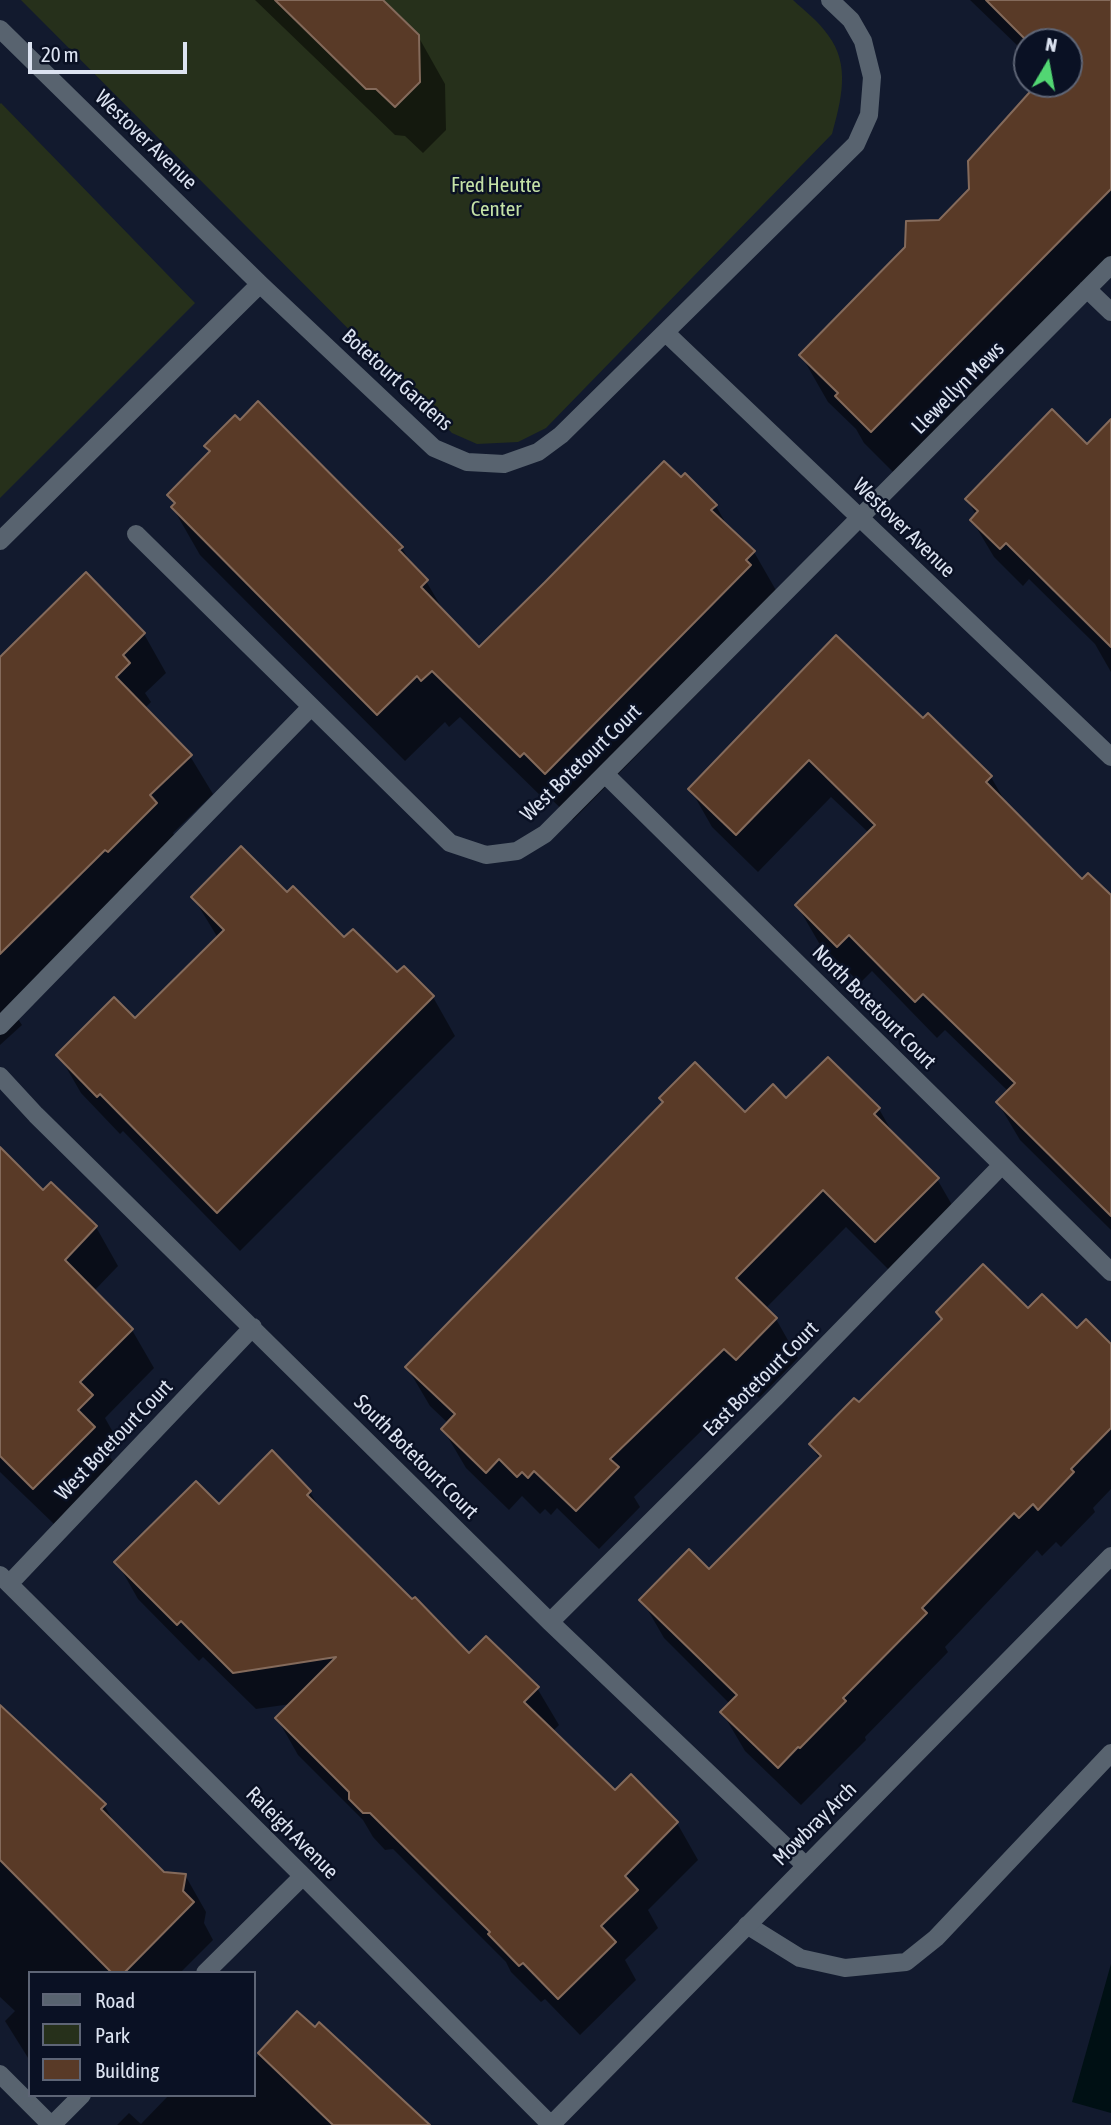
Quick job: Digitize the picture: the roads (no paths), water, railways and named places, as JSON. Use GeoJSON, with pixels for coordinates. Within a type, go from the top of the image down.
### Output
{"type":"FeatureCollection","features":[{"type":"Feature","properties":{"kind":"street","name":"Botetourt Gardens"},"geometry":{"type":"LineString","coordinates":[[260,284],[434,448],[467,462],[504,464],[538,453],[561,435],[666,333],[856,144],[869,115],[873,77],[863,41],[851,20],[830,0]]}},
{"type":"Feature","properties":{"kind":"street","name":"Westover Avenue"},"geometry":{"type":"LineString","coordinates":[[0,29],[260,284]]}},
{"type":"Feature","properties":{"kind":"street","name":"Llewellyn Mews"},"geometry":{"type":"LineString","coordinates":[[860,518],[1111,265]]}},
{"type":"Feature","properties":{"kind":"street"},"geometry":{"type":"LineString","coordinates":[[0,541],[260,284]]}},
{"type":"Feature","properties":{"kind":"street"},"geometry":{"type":"LineString","coordinates":[[1087,289],[1111,312]]}},
{"type":"Feature","properties":{"kind":"street","name":"Westover Avenue"},"geometry":{"type":"LineString","coordinates":[[666,333],[1111,757]]}},
{"type":"Feature","properties":{"kind":"street","name":"West Botetourt Court"},"geometry":{"type":"LineString","coordinates":[[136,534],[450,843],[486,855],[517,851],[545,834],[860,518]]}},
{"type":"Feature","properties":{"kind":"street"},"geometry":{"type":"LineString","coordinates":[[0,1026],[312,707]]}},
{"type":"Feature","properties":{"kind":"street","name":"North Botetourt Court"},"geometry":{"type":"LineString","coordinates":[[605,774],[1111,1272]]}},
{"type":"Feature","properties":{"kind":"street","name":"South Botetourt Court"},"geometry":{"type":"LineString","coordinates":[[0,1076],[36,1115],[550,1622],[806,1866]]}},
{"type":"Feature","properties":{"kind":"street","name":"East Botetourt Court"},"geometry":{"type":"LineString","coordinates":[[550,1622],[776,1397],[1002,1165]]}},
{"type":"Feature","properties":{"kind":"street","name":"West Botetourt Court"},"geometry":{"type":"LineString","coordinates":[[4,1579],[253,1327]]}},
{"type":"Feature","properties":{"kind":"street","name":"Mowbray Arch"},"geometry":{"type":"LineString","coordinates":[[551,2125],[1111,1556]]}},
{"type":"Feature","properties":{"kind":"street","name":"Raleigh Avenue"},"geometry":{"type":"LineString","coordinates":[[4,1579],[551,2125]]}},
{"type":"Feature","properties":{"kind":"street"},"geometry":{"type":"LineString","coordinates":[[747,1925],[800,1958],[845,1968],[906,1962],[936,1938],[1111,1752]]}},
{"type":"Feature","properties":{"kind":"street"},"geometry":{"type":"LineString","coordinates":[[207,1971],[303,1876]]}},
{"type":"Feature","properties":{"kind":"street"},"geometry":{"type":"LineString","coordinates":[[0,2074],[52,2125],[80,2097]]}},
{"type":"Feature","properties":{"kind":"park label","name":"Fred Heutte Center"},"geometry":{"type":"Point","coordinates":[496,197]}}]}
